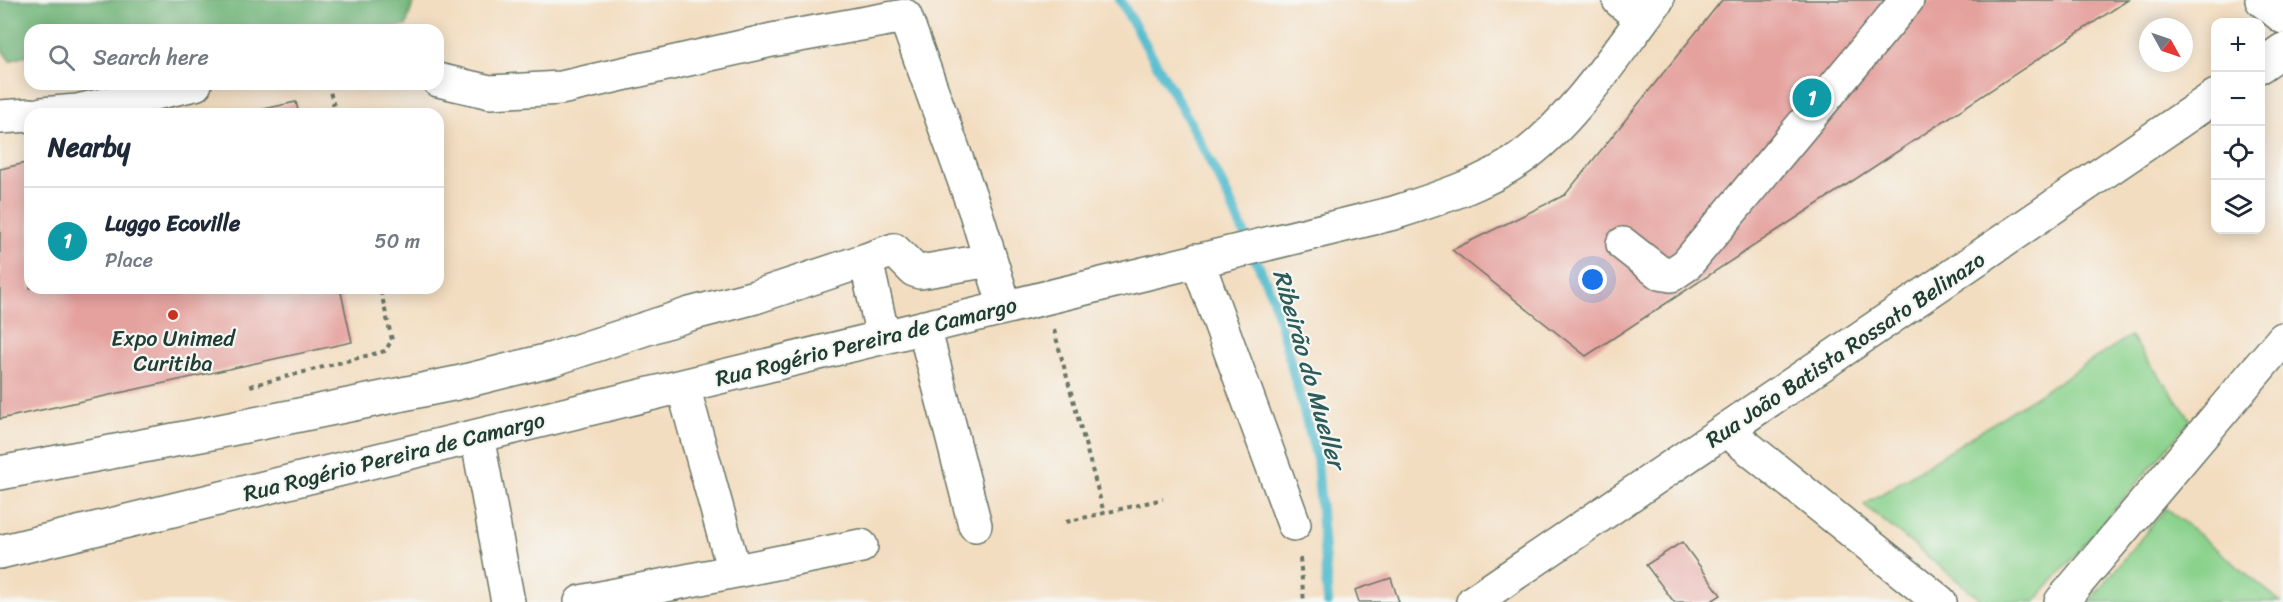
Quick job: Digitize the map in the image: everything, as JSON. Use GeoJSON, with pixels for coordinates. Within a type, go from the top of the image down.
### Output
{"type":"FeatureCollection","features":[{"type":"Feature","properties":{"kind":"street"},"geometry":{"type":"LineString","coordinates":[[1623,244],[1660,273],[1671,274],[1686,265],[1907,0]]}},
{"type":"Feature","properties":{"kind":"street"},"geometry":{"type":"LineString","coordinates":[[2262,0],[2283,17]]}},
{"type":"Feature","properties":{"kind":"street","name":"Rua Rogério Pereira de Camargo"},"geometry":{"type":"LineString","coordinates":[[0,552],[1394,213],[1438,199],[1482,180],[1519,160],[1545,139],[1568,115],[1639,6]]}},
{"type":"Feature","properties":{"kind":"street"},"geometry":{"type":"LineString","coordinates":[[444,81],[490,92],[561,88],[772,40],[897,8],[976,213],[1005,307]]}},
{"type":"Feature","properties":{"kind":"street"},"geometry":{"type":"LineString","coordinates":[[2265,63],[2283,50]]}},
{"type":"Feature","properties":{"kind":"street"},"geometry":{"type":"LineString","coordinates":[[90,108],[169,90]]}},
{"type":"Feature","properties":{"kind":"street","name":"Rua João Batista Rossato Belinazo"},"geometry":{"type":"LineString","coordinates":[[1473,602],[2211,99]]}},
{"type":"Feature","properties":{"kind":"street"},"geometry":{"type":"LineString","coordinates":[[0,117],[24,115]]}},
{"type":"Feature","properties":{"kind":"street"},"geometry":{"type":"LineString","coordinates":[[0,473],[457,383],[553,359],[690,314],[755,297],[894,250],[914,270],[920,272],[990,260]]}},
{"type":"Feature","properties":{"kind":"street"},"geometry":{"type":"LineString","coordinates":[[1206,258],[1294,524]]}},
{"type":"Feature","properties":{"kind":"street"},"geometry":{"type":"LineString","coordinates":[[866,260],[883,337]]}},
{"type":"Feature","properties":{"kind":"street"},"geometry":{"type":"LineString","coordinates":[[924,327],[975,525]]}},
{"type":"Feature","properties":{"kind":"street"},"geometry":{"type":"LineString","coordinates":[[2061,602],[2283,339]]}},
{"type":"Feature","properties":{"kind":"street"},"geometry":{"type":"LineString","coordinates":[[683,386],[734,571]]}},
{"type":"Feature","properties":{"kind":"street"},"geometry":{"type":"LineString","coordinates":[[1726,430],[1940,602]]}},
{"type":"Feature","properties":{"kind":"street"},"geometry":{"type":"LineString","coordinates":[[477,436],[508,602]]}},
{"type":"Feature","properties":{"kind":"street"},"geometry":{"type":"LineString","coordinates":[[581,602],[861,546]]}},
{"type":"Feature","properties":{"kind":"path"},"geometry":{"type":"LineString","coordinates":[[330,90],[334,108]]}},
{"type":"Feature","properties":{"kind":"path"},"geometry":{"type":"LineString","coordinates":[[249,386],[386,351],[392,340],[381,294]]}},
{"type":"Feature","properties":{"kind":"path"},"geometry":{"type":"LineString","coordinates":[[1045,297],[1104,513]]}},
{"type":"Feature","properties":{"kind":"path"},"geometry":{"type":"LineString","coordinates":[[1066,522],[1163,499]]}},
{"type":"Feature","properties":{"kind":"path"},"geometry":{"type":"LineString","coordinates":[[1294,524],[1300,554],[1304,602]]}},
{"type":"Feature","properties":{"kind":"green space"},"geometry":{"type":"Polygon","coordinates":[[[0,0],[414,0],[407,24],[24,24],[24,56],[10,61],[0,47],[0,0]]]}},
{"type":"Feature","properties":{"kind":"green space"},"geometry":{"type":"Polygon","coordinates":[[[2130,336],[2191,420],[2035,602],[1984,602],[1864,505],[2130,336]]]}},
{"type":"Feature","properties":{"kind":"green space"},"geometry":{"type":"Polygon","coordinates":[[[2166,508],[2281,602],[2089,602],[2166,508]]]}},
{"type":"Feature","properties":{"kind":"building"},"geometry":{"type":"Polygon","coordinates":[[[1722,0],[2128,0],[1586,356],[1452,250],[1565,195],[1722,0]]]}},
{"type":"Feature","properties":{"kind":"building"},"geometry":{"type":"Polygon","coordinates":[[[296,102],[298,108],[269,108],[296,102]]]}},
{"type":"Feature","properties":{"kind":"building","name":"Expo Unimed Curitiba"},"geometry":{"type":"Polygon","coordinates":[[[24,163],[24,294],[341,294],[352,342],[0,419],[0,169],[24,163]]]}},
{"type":"Feature","properties":{"kind":"building"},"geometry":{"type":"Polygon","coordinates":[[[1682,542],[1721,595],[1710,602],[1674,602],[1646,565],[1682,542]]]}},
{"type":"Feature","properties":{"kind":"building"},"geometry":{"type":"Polygon","coordinates":[[[1391,578],[1399,602],[1359,602],[1355,590],[1391,578]]]}},
{"type":"Feature","properties":{"kind":"waterway","name":"Ribeirão do Mueller"},"geometry":{"type":"LineString","coordinates":[[1120,0],[1187,117],[1223,186],[1273,298],[1317,459],[1328,602]]}},
{"type":"Feature","properties":{"kind":"place","name":"Luggo Ecoville"},"geometry":{"type":"Point","coordinates":[1812,98]}},
{"type":"Feature","properties":{"kind":"place","name":"Expo Unimed Curitiba"},"geometry":{"type":"Point","coordinates":[173,315]}}]}
